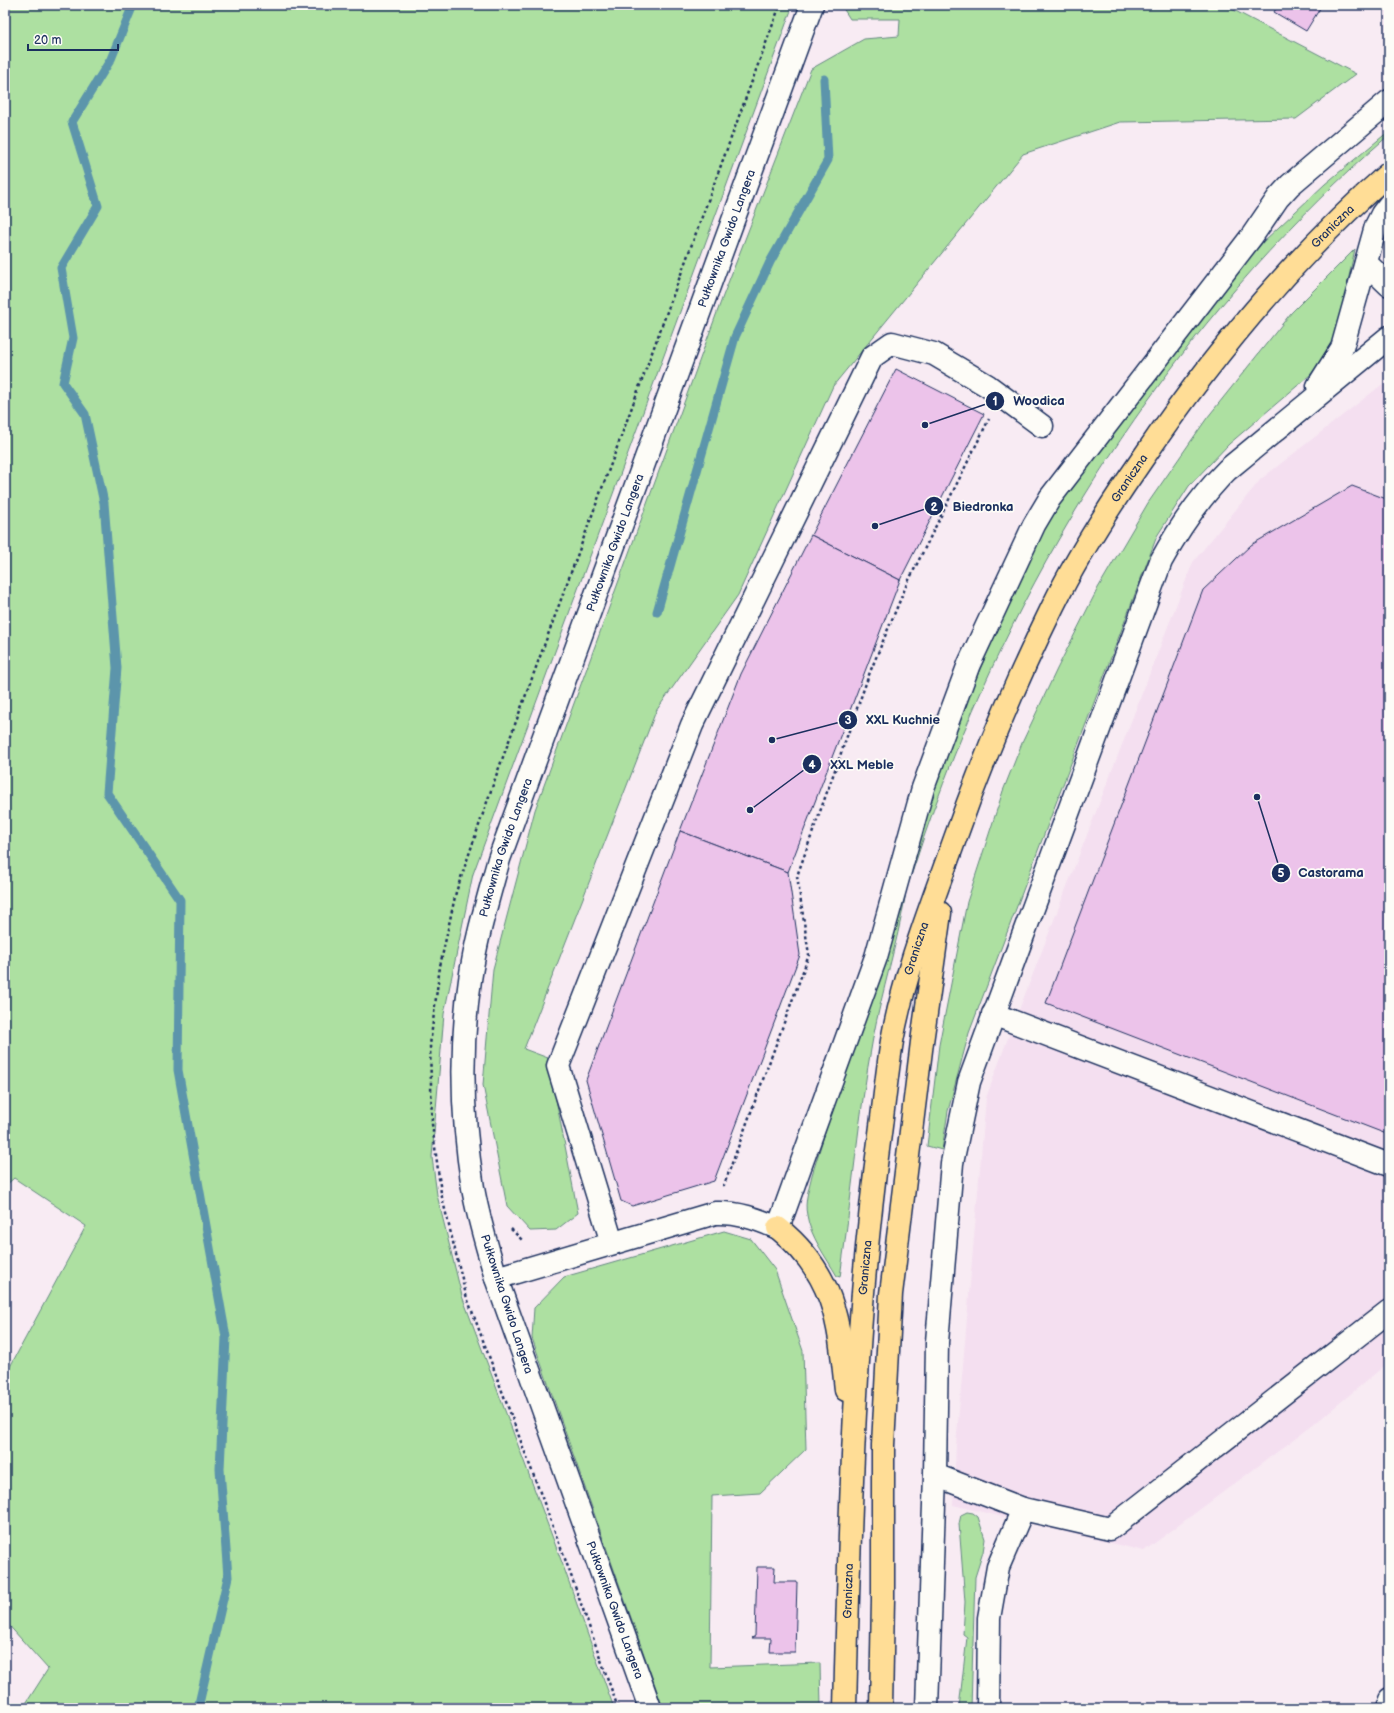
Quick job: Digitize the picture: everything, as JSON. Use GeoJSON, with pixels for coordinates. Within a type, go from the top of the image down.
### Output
{"type":"FeatureCollection","features":[{"type":"Feature","properties":{"kind":"highway","name":"Graniczna"},"geometry":{"type":"LineString","coordinates":[[845,1708],[852,1448],[869,1216],[892,1039],[918,941],[999,721],[1055,603],[1114,501],[1182,401],[1258,307],[1336,223],[1389,173]]}},
{"type":"Feature","properties":{"kind":"highway","name":"Graniczna"},"geometry":{"type":"LineString","coordinates":[[882,1708],[884,1599],[883,1445],[891,1294],[934,946],[955,838]]}},
{"type":"Feature","properties":{"kind":"highway"},"geometry":{"type":"LineString","coordinates":[[778,1228],[796,1242],[816,1269],[825,1284],[837,1317],[852,1448]]}},
{"type":"Feature","properties":{"kind":"street","name":"Pułkownika Gwido Langera"},"geometry":{"type":"LineString","coordinates":[[650,1708],[496,1278],[473,1189],[466,1138],[464,1090],[470,980],[481,923],[499,859],[812,5]]}},
{"type":"Feature","properties":{"kind":"street"},"geometry":{"type":"LineString","coordinates":[[496,1278],[716,1213],[730,1212],[754,1218],[778,1228],[876,958],[923,788],[969,664],[1034,525],[1050,498],[1252,236],[1278,198],[1302,174],[1389,101]]}},
{"type":"Feature","properties":{"kind":"street"},"geometry":{"type":"LineString","coordinates":[[1305,405],[1342,348],[1376,226],[1382,214],[1389,205]]}},
{"type":"Feature","properties":{"kind":"street"},"geometry":{"type":"LineString","coordinates":[[1366,263],[1389,285]]}},
{"type":"Feature","properties":{"kind":"street"},"geometry":{"type":"LineString","coordinates":[[927,1708],[935,1475],[937,1342],[952,1163],[969,1082],[1161,561],[1172,540],[1208,490],[1227,470],[1389,337]]}},
{"type":"Feature","properties":{"kind":"street"},"geometry":{"type":"LineString","coordinates":[[612,1243],[558,1066],[692,725],[872,357],[892,343],[934,354],[1003,397],[1042,426]]}},
{"type":"Feature","properties":{"kind":"street"},"geometry":{"type":"LineString","coordinates":[[993,1014],[1389,1164]]}},
{"type":"Feature","properties":{"kind":"street"},"geometry":{"type":"LineString","coordinates":[[935,1475],[1023,1509],[1110,1529],[1389,1311]]}},
{"type":"Feature","properties":{"kind":"street"},"geometry":{"type":"LineString","coordinates":[[988,1708],[989,1618],[998,1567],[1023,1509]]}},
{"type":"Feature","properties":{"kind":"street"},"geometry":{"type":"LineString","coordinates":[[1386,1708],[1389,1699]]}},
{"type":"Feature","properties":{"kind":"path"},"geometry":{"type":"LineString","coordinates":[[618,1708],[568,1566],[466,1295],[441,1194],[432,1124],[430,1044],[440,966],[456,892],[499,768],[780,5]]}},
{"type":"Feature","properties":{"kind":"path"},"geometry":{"type":"LineString","coordinates":[[717,1187],[724,1185],[809,955],[797,876],[870,672],[906,586],[990,417],[1003,397]]}},
{"type":"Feature","properties":{"kind":"path"},"geometry":{"type":"LineString","coordinates":[[441,1194],[473,1189]]}},
{"type":"Feature","properties":{"kind":"path"},"geometry":{"type":"LineString","coordinates":[[507,1224],[524,1243]]}},
{"type":"Feature","properties":{"kind":"shaded area"},"geometry":{"type":"Polygon","coordinates":[[[1389,379],[1389,1362],[1312,1426],[1144,1551],[953,1505],[956,1446],[986,1098],[1005,1046],[1193,562],[1261,479],[1389,379]]]}},
{"type":"Feature","properties":{"kind":"green space"},"geometry":{"type":"Polygon","coordinates":[[[5,5],[793,5],[473,874],[444,1014],[432,1157],[437,1195],[462,1296],[564,1568],[614,1708],[23,1708],[48,1669],[5,1621],[5,1376],[86,1226],[14,1178],[5,1186],[5,5]]]}},
{"type":"Feature","properties":{"kind":"green space"},"geometry":{"type":"Polygon","coordinates":[[[841,5],[1224,5],[1356,74],[1296,119],[1120,122],[1023,154],[833,386],[738,595],[656,711],[524,1049],[548,1058],[578,1213],[556,1230],[530,1231],[507,1206],[483,1085],[493,969],[535,810],[723,296],[811,69],[864,39],[899,36],[900,19],[850,19],[841,5]]]}},
{"type":"Feature","properties":{"kind":"green space"},"geometry":{"type":"Polygon","coordinates":[[[1389,131],[1389,135],[1319,200],[1253,269],[1191,343],[1134,420],[1082,500],[1034,583],[992,668],[954,756],[928,825],[906,890],[898,933],[873,1038],[863,1097],[840,1277],[837,1276],[811,1231],[809,1223],[806,1205],[812,1175],[905,872],[959,716],[1045,524],[1069,487],[1223,286],[1264,241],[1325,184],[1389,131]]]}},
{"type":"Feature","properties":{"kind":"green space"},"geometry":{"type":"Polygon","coordinates":[[[1355,249],[1333,349],[1310,375],[1229,444],[1189,486],[1157,536],[969,1033],[948,1111],[942,1150],[927,1146],[939,1045],[967,902],[1003,791],[1022,743],[1057,669],[1098,588],[1148,503],[1207,418],[1291,313],[1355,249]]]}},
{"type":"Feature","properties":{"kind":"green space"},"geometry":{"type":"Polygon","coordinates":[[[724,1231],[751,1239],[775,1270],[803,1351],[806,1449],[760,1493],[712,1496],[710,1667],[820,1663],[821,1708],[663,1708],[532,1338],[534,1308],[564,1277],[724,1231]]]}},
{"type":"Feature","properties":{"kind":"green space"},"geometry":{"type":"Polygon","coordinates":[[[967,1512],[973,1513],[978,1517],[985,1539],[983,1552],[975,1577],[971,1708],[959,1708],[967,1637],[963,1634],[965,1602],[959,1524],[961,1515],[967,1512]]]}},
{"type":"Feature","properties":{"kind":"building"},"geometry":{"type":"Polygon","coordinates":[[[1278,5],[1322,5],[1306,31],[1274,12],[1278,5]]]}},
{"type":"Feature","properties":{"kind":"building"},"geometry":{"type":"Polygon","coordinates":[[[896,369],[984,414],[900,580],[811,535],[896,369]]]}},
{"type":"Feature","properties":{"kind":"building"},"geometry":{"type":"Polygon","coordinates":[[[1352,486],[1389,500],[1389,1135],[1046,1003],[1203,590],[1251,545],[1352,486]]]}},
{"type":"Feature","properties":{"kind":"building"},"geometry":{"type":"Polygon","coordinates":[[[811,535],[900,580],[788,872],[680,831],[741,674],[811,535]]]}},
{"type":"Feature","properties":{"kind":"building"},"geometry":{"type":"Polygon","coordinates":[[[680,831],[788,872],[800,955],[714,1181],[632,1206],[621,1201],[586,1080],[680,831]]]}},
{"type":"Feature","properties":{"kind":"building"},"geometry":{"type":"Polygon","coordinates":[[[757,1567],[775,1567],[774,1582],[797,1582],[795,1652],[770,1652],[771,1638],[752,1638],[755,1636],[757,1567]]]}},
{"type":"Feature","properties":{"kind":"waterway"},"geometry":{"type":"LineString","coordinates":[[133,5],[111,59],[72,122],[98,206],[61,268],[73,338],[63,383],[85,414],[104,503],[117,668],[107,793],[180,900],[178,1070],[226,1337],[220,1469],[228,1577],[198,1708]]}},
{"type":"Feature","properties":{"kind":"waterway"},"geometry":{"type":"LineString","coordinates":[[657,612],[735,337],[770,262],[828,160],[824,79]]}},
{"type":"Feature","properties":{"kind":"place","name":"Woodica"},"geometry":{"type":"Point","coordinates":[925,425]}},
{"type":"Feature","properties":{"kind":"place","name":"Biedronka"},"geometry":{"type":"Point","coordinates":[875,526]}},
{"type":"Feature","properties":{"kind":"place","name":"XXL Kuchnie"},"geometry":{"type":"Point","coordinates":[772,740]}},
{"type":"Feature","properties":{"kind":"place","name":"Castorama"},"geometry":{"type":"Point","coordinates":[1257,797]}},
{"type":"Feature","properties":{"kind":"place","name":"XXL Meble"},"geometry":{"type":"Point","coordinates":[750,810]}}]}
